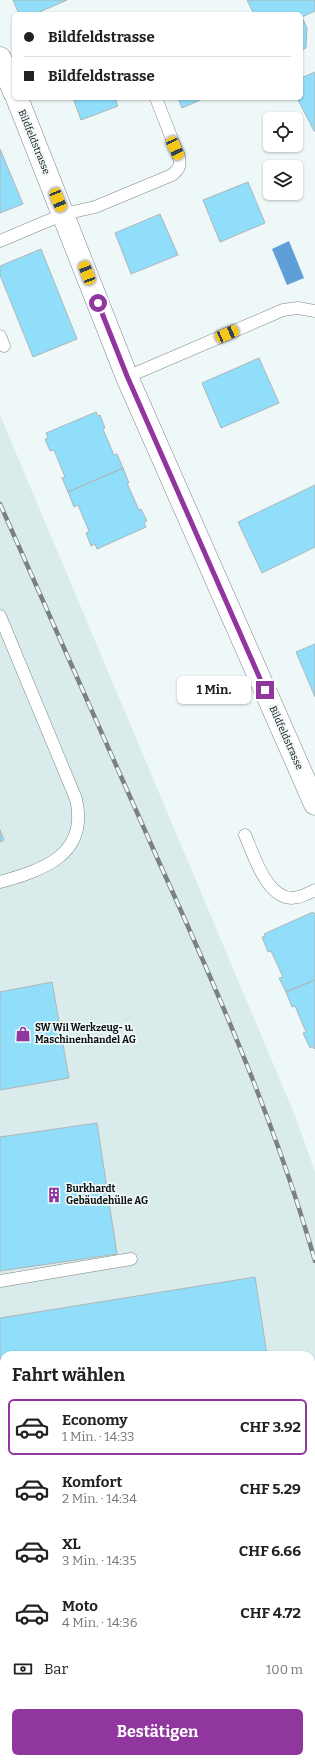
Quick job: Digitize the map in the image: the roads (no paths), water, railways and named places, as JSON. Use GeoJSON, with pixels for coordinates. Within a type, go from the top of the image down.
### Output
{"type":"FeatureCollection","features":[{"type":"Feature","properties":{"kind":"street"},"geometry":{"type":"LineString","coordinates":[[0,58],[12,87]]}},
{"type":"Feature","properties":{"kind":"street","name":"Bildfeldstrasse"},"geometry":{"type":"LineString","coordinates":[[17,100],[64,214],[127,376],[315,804]]}},
{"type":"Feature","properties":{"kind":"lane"},"geometry":{"type":"LineString","coordinates":[[0,241],[64,214],[95,207],[172,175],[178,170],[180,165],[179,157],[157,100]]}},
{"type":"Feature","properties":{"kind":"lane"},"geometry":{"type":"LineString","coordinates":[[127,376],[283,310],[298,308],[315,311]]}},
{"type":"Feature","properties":{"kind":"lane"},"geometry":{"type":"LineString","coordinates":[[0,616],[76,799],[79,812],[76,835],[62,855],[32,874],[0,882]]}},
{"type":"Feature","properties":{"kind":"lane"},"geometry":{"type":"LineString","coordinates":[[245,835],[264,878],[273,890],[284,896],[297,898],[315,890]]}},
{"type":"Feature","properties":{"kind":"lane"},"geometry":{"type":"LineString","coordinates":[[0,1281],[131,1259]]}},
{"type":"Feature","properties":{"kind":"water"},"geometry":{"type":"Polygon","coordinates":[[[289,241],[304,278],[287,285],[272,249],[289,241]]]}},
{"type":"Feature","properties":{"kind":"railway"},"geometry":{"type":"LineString","coordinates":[[0,504],[224,1009],[264,1109],[300,1210],[315,1261]]}},
{"type":"Feature","properties":{"kind":"place","name":"SW Wil Werkzeug- u. Maschinenhandel AG"},"geometry":{"type":"Point","coordinates":[23,1034]}},
{"type":"Feature","properties":{"kind":"place","name":"Burkhardt Gebäudehülle AG"},"geometry":{"type":"Point","coordinates":[54,1195]}}]}
